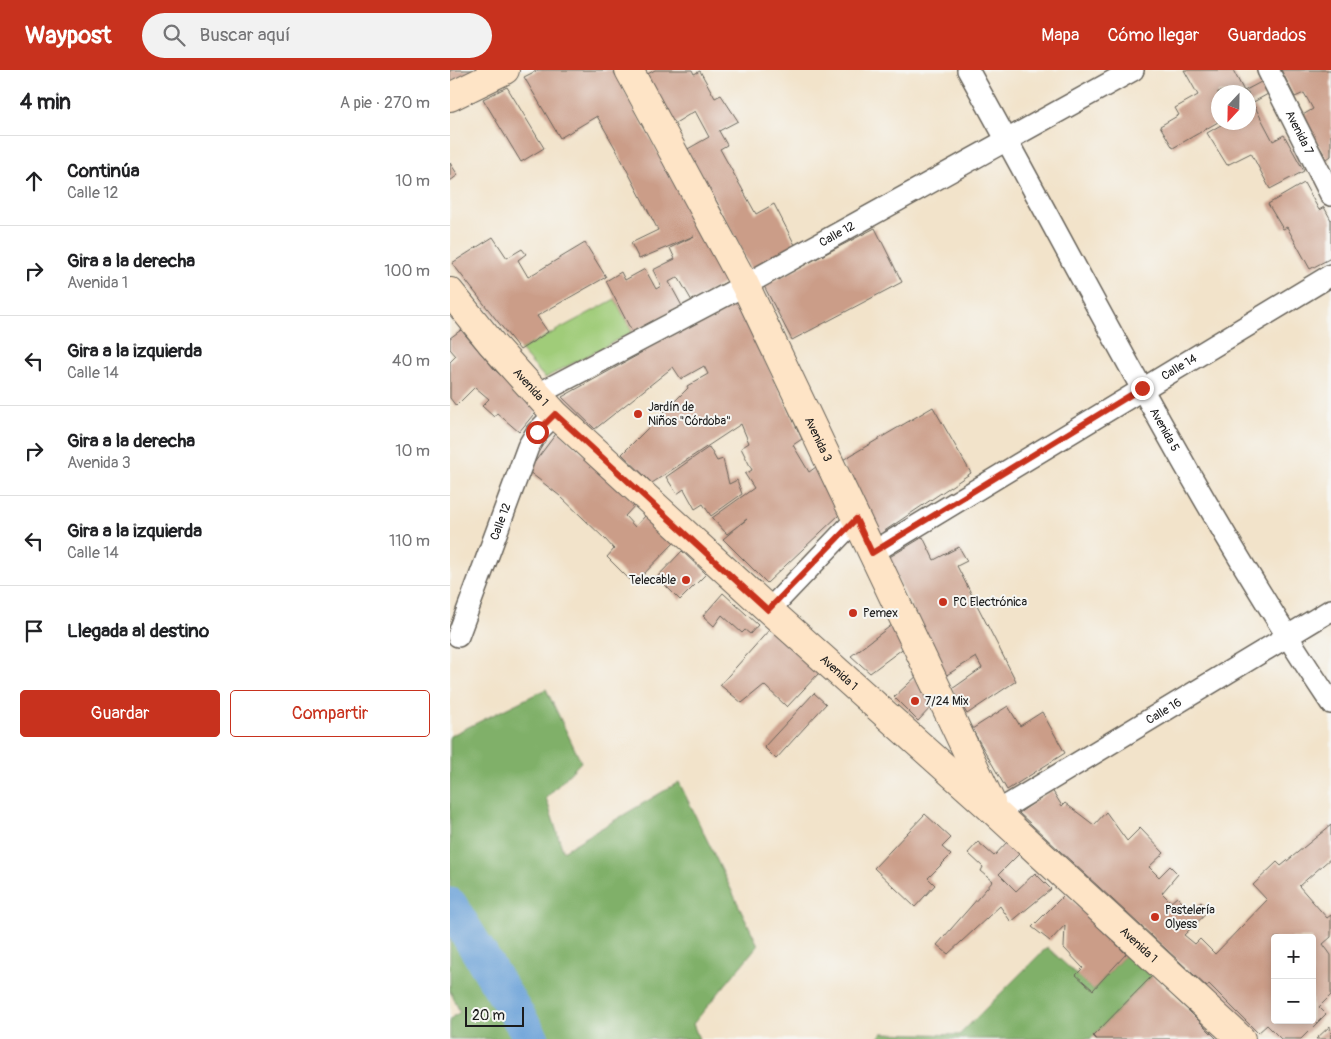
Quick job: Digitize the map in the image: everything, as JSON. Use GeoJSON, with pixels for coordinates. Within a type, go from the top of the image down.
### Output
{"type":"FeatureCollection","features":[{"type":"Feature","properties":{"kind":"main road"},"geometry":{"type":"LineString","coordinates":[[450,97],[505,70]]}},
{"type":"Feature","properties":{"kind":"main road","name":"Avenida 3"},"geometry":{"type":"LineString","coordinates":[[629,70],[745,285],[997,814]]}},
{"type":"Feature","properties":{"kind":"main road","name":"Avenida 1"},"geometry":{"type":"LineString","coordinates":[[450,292],[492,344],[546,404],[768,610],[997,814],[1241,1039]]}},
{"type":"Feature","properties":{"kind":"main road"},"geometry":{"type":"LineString","coordinates":[[906,734],[923,735],[936,732],[948,712]]}},
{"type":"Feature","properties":{"kind":"street","name":"Avenida 5"},"geometry":{"type":"LineString","coordinates":[[968,70],[1142,388],[1286,637],[1331,703]]}},
{"type":"Feature","properties":{"kind":"street","name":"Calle 12"},"geometry":{"type":"LineString","coordinates":[[458,636],[528,447],[537,432],[546,404],[745,285],[1133,70]]}},
{"type":"Feature","properties":{"kind":"street","name":"Avenida 7"},"geometry":{"type":"LineString","coordinates":[[1268,70],[1331,195]]}},
{"type":"Feature","properties":{"kind":"street","name":"Calle 14"},"geometry":{"type":"LineString","coordinates":[[872,553],[1331,275]]}},
{"type":"Feature","properties":{"kind":"street"},"geometry":{"type":"LineString","coordinates":[[768,610],[856,519]]}},
{"type":"Feature","properties":{"kind":"street","name":"Calle 16"},"geometry":{"type":"LineString","coordinates":[[997,814],[1005,807],[1331,610]]}},
{"type":"Feature","properties":{"kind":"green space"},"geometry":{"type":"Polygon","coordinates":[[[615,299],[632,332],[545,378],[520,350],[615,299]]]}},
{"type":"Feature","properties":{"kind":"green space"},"geometry":{"type":"Polygon","coordinates":[[[546,689],[581,762],[546,798],[563,851],[679,782],[758,945],[693,1024],[699,1039],[450,1039],[450,1019],[460,1012],[450,991],[450,736],[546,689]]]}},
{"type":"Feature","properties":{"kind":"green space"},"geometry":{"type":"Polygon","coordinates":[[[1047,947],[1093,990],[1126,954],[1152,976],[1090,1039],[877,1039],[882,1033],[959,1035],[1047,947]]]}},
{"type":"Feature","properties":{"kind":"building"},"geometry":{"type":"Polygon","coordinates":[[[450,70],[476,70],[450,83],[450,70]]]}},
{"type":"Feature","properties":{"kind":"building"},"geometry":{"type":"Polygon","coordinates":[[[538,70],[613,70],[728,281],[692,301],[678,277],[669,282],[682,306],[632,332],[606,281],[621,272],[625,280],[645,269],[656,289],[661,286],[653,270],[675,259],[670,248],[694,236],[639,259],[631,243],[658,230],[618,153],[597,116],[560,138],[524,77],[538,70]]]}},
{"type":"Feature","properties":{"kind":"building"},"geometry":{"type":"Polygon","coordinates":[[[655,70],[692,70],[694,74],[700,71],[715,98],[721,95],[738,121],[719,131],[727,145],[720,149],[756,214],[774,204],[795,245],[752,270],[719,206],[686,150],[709,137],[695,111],[672,125],[644,76],[655,70]]]}},
{"type":"Feature","properties":{"kind":"building"},"geometry":{"type":"Polygon","coordinates":[[[1184,70],[1233,70],[1241,85],[1211,85],[1211,126],[1173,148],[1160,126],[1179,115],[1175,108],[1198,95],[1184,70]]]}},
{"type":"Feature","properties":{"kind":"building"},"geometry":{"type":"Polygon","coordinates":[[[1281,70],[1331,70],[1331,156],[1327,159],[1301,116],[1313,109],[1304,93],[1295,97],[1281,70]]]}},
{"type":"Feature","properties":{"kind":"building"},"geometry":{"type":"Polygon","coordinates":[[[1261,82],[1268,94],[1256,101],[1255,85],[1261,82]]]}},
{"type":"Feature","properties":{"kind":"building"},"geometry":{"type":"Polygon","coordinates":[[[507,87],[544,148],[521,162],[483,99],[507,87]]]}},
{"type":"Feature","properties":{"kind":"building"},"geometry":{"type":"Polygon","coordinates":[[[1256,109],[1273,141],[1284,135],[1304,171],[1270,189],[1251,153],[1227,165],[1207,133],[1212,130],[1256,130],[1256,109]]]}},
{"type":"Feature","properties":{"kind":"building"},"geometry":{"type":"Polygon","coordinates":[[[450,163],[458,175],[450,181],[450,163]]]}},
{"type":"Feature","properties":{"kind":"building"},"geometry":{"type":"Polygon","coordinates":[[[1304,183],[1319,210],[1324,207],[1331,220],[1331,258],[1310,269],[1287,227],[1283,229],[1268,204],[1304,183]]]}},
{"type":"Feature","properties":{"kind":"building"},"geometry":{"type":"Polygon","coordinates":[[[875,228],[902,282],[792,340],[764,286],[875,228]]]}},
{"type":"Feature","properties":{"kind":"building"},"geometry":{"type":"Polygon","coordinates":[[[493,237],[507,258],[522,249],[526,254],[518,260],[528,277],[585,243],[606,277],[537,316],[548,332],[520,350],[452,263],[493,237]]]}},
{"type":"Feature","properties":{"kind":"building"},"geometry":{"type":"Polygon","coordinates":[[[738,301],[802,439],[793,445],[809,472],[816,467],[839,515],[767,583],[723,539],[747,519],[727,534],[712,518],[754,488],[745,474],[752,470],[741,448],[749,443],[741,424],[652,483],[622,454],[688,388],[687,386],[708,374],[704,366],[681,379],[673,367],[595,429],[562,397],[638,355],[636,353],[738,301]]]}},
{"type":"Feature","properties":{"kind":"building"},"geometry":{"type":"Polygon","coordinates":[[[461,330],[495,370],[538,409],[519,432],[497,413],[494,417],[482,406],[489,399],[475,387],[456,406],[450,398],[450,362],[456,356],[450,349],[450,338],[461,330]]]}},
{"type":"Feature","properties":{"kind":"building"},"geometry":{"type":"Polygon","coordinates":[[[933,407],[971,473],[877,536],[841,461],[933,407]]]}},
{"type":"Feature","properties":{"kind":"building"},"geometry":{"type":"Polygon","coordinates":[[[558,431],[637,503],[625,516],[635,527],[646,515],[674,543],[634,584],[607,557],[614,549],[605,539],[560,496],[528,471],[558,431]]]}},
{"type":"Feature","properties":{"kind":"building"},"geometry":{"type":"Polygon","coordinates":[[[709,447],[717,461],[723,459],[729,484],[737,480],[742,494],[711,516],[703,504],[695,509],[684,489],[677,494],[666,477],[709,447]]]}},
{"type":"Feature","properties":{"kind":"building"},"geometry":{"type":"Polygon","coordinates":[[[923,537],[934,560],[959,547],[967,561],[957,566],[1016,681],[967,714],[952,689],[982,668],[976,657],[945,676],[888,558],[923,537]]]}},
{"type":"Feature","properties":{"kind":"building","name":"Telecable"},"geometry":{"type":"Polygon","coordinates":[[[682,551],[706,574],[680,600],[657,577],[682,551]]]}},
{"type":"Feature","properties":{"kind":"building"},"geometry":{"type":"Polygon","coordinates":[[[723,593],[758,625],[750,634],[745,630],[742,633],[722,615],[714,626],[703,616],[723,593]]]}},
{"type":"Feature","properties":{"kind":"building"},"geometry":{"type":"Polygon","coordinates":[[[897,621],[909,644],[870,673],[851,656],[897,621]]]}},
{"type":"Feature","properties":{"kind":"building"},"geometry":{"type":"Polygon","coordinates":[[[770,629],[819,673],[787,707],[764,685],[742,703],[720,685],[770,629]]]}},
{"type":"Feature","properties":{"kind":"building","name":"7/24 Mix"},"geometry":{"type":"Polygon","coordinates":[[[920,673],[932,706],[918,721],[894,697],[920,673]]]}},
{"type":"Feature","properties":{"kind":"building"},"geometry":{"type":"Polygon","coordinates":[[[814,693],[826,704],[776,759],[764,747],[814,693]]]}},
{"type":"Feature","properties":{"kind":"building"},"geometry":{"type":"Polygon","coordinates":[[[1008,706],[1020,726],[1042,712],[1065,753],[1007,790],[972,729],[1008,706]]]}},
{"type":"Feature","properties":{"kind":"building"},"geometry":{"type":"Polygon","coordinates":[[[1052,790],[1062,806],[1065,803],[1094,825],[1106,812],[1127,841],[1140,828],[1164,853],[1149,867],[1159,877],[1170,866],[1178,874],[1162,893],[1171,902],[1177,897],[1191,911],[1201,902],[1209,911],[1184,935],[1195,944],[1200,939],[1215,954],[1267,900],[1253,885],[1277,862],[1281,866],[1331,825],[1331,858],[1299,886],[1327,918],[1331,915],[1331,937],[1323,944],[1331,955],[1331,995],[1319,1007],[1326,1014],[1316,1024],[1301,1039],[1281,1039],[1267,1025],[1258,1033],[1209,984],[1207,987],[1019,813],[1052,790]]]}},
{"type":"Feature","properties":{"kind":"building"},"geometry":{"type":"Polygon","coordinates":[[[925,814],[951,838],[942,847],[951,855],[928,878],[935,885],[915,907],[874,868],[925,814]]]}},
{"type":"Feature","properties":{"kind":"building"},"geometry":{"type":"Polygon","coordinates":[[[978,842],[994,856],[1007,842],[1019,854],[999,874],[1016,891],[1035,873],[1051,889],[1011,922],[1000,906],[948,954],[937,945],[993,881],[981,871],[983,867],[968,853],[978,842]]]}},
{"type":"Feature","properties":{"kind":"building"},"geometry":{"type":"Polygon","coordinates":[[[1065,894],[1126,954],[1093,990],[1076,975],[1083,968],[1064,948],[1065,925],[1050,941],[1032,927],[1065,894]]]}},
{"type":"Feature","properties":{"kind":"building"},"geometry":{"type":"Polygon","coordinates":[[[1152,976],[1217,1039],[1096,1039],[1093,1036],[1152,976]]]}},
{"type":"Feature","properties":{"kind":"building"},"geometry":{"type":"Polygon","coordinates":[[[1330,1026],[1331,1039],[1316,1039],[1330,1026]]]}},
{"type":"Feature","properties":{"kind":"waterway"},"geometry":{"type":"LineString","coordinates":[[450,905],[532,1039]]}},
{"type":"Feature","properties":{"kind":"place","name":"Jardín de Niños \"Córdoba\""},"geometry":{"type":"Point","coordinates":[638,414]}},
{"type":"Feature","properties":{"kind":"place","name":"Telecable"},"geometry":{"type":"Point","coordinates":[686,580]}},
{"type":"Feature","properties":{"kind":"place","name":"PC Electrónica"},"geometry":{"type":"Point","coordinates":[943,602]}},
{"type":"Feature","properties":{"kind":"place","name":"Pemex"},"geometry":{"type":"Point","coordinates":[853,613]}},
{"type":"Feature","properties":{"kind":"place","name":"7/24 Mix"},"geometry":{"type":"Point","coordinates":[915,701]}},
{"type":"Feature","properties":{"kind":"place","name":"Pastelería Olyess"},"geometry":{"type":"Point","coordinates":[1155,917]}},
{"type":"Feature","properties":{"kind":"route"},"geometry":{"type":"LineString","coordinates":[[537,432],[555,414],[768,610],[856,519],[872,553],[1142,388]]}}]}
